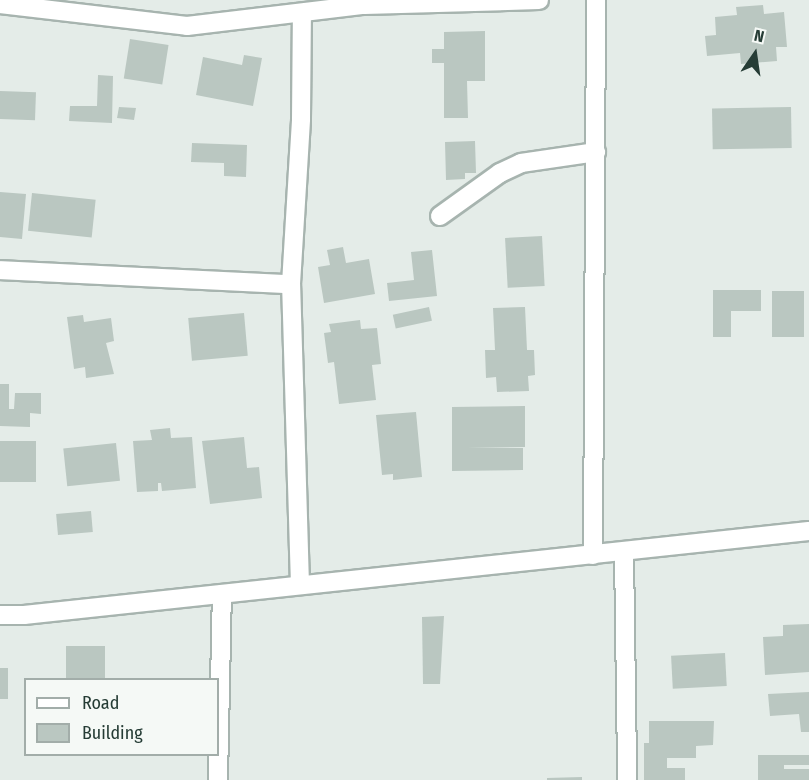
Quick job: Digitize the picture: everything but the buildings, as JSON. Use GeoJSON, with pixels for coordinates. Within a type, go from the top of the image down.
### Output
{"type":"FeatureCollection","features":[{"type":"Feature","properties":{"kind":"street"},"geometry":{"type":"LineString","coordinates":[[0,4],[188,26],[364,5],[539,0]]}},
{"type":"Feature","properties":{"kind":"street"},"geometry":{"type":"LineString","coordinates":[[593,555],[596,0]]}},
{"type":"Feature","properties":{"kind":"street"},"geometry":{"type":"LineString","coordinates":[[300,585],[291,284],[302,119],[302,13]]}},
{"type":"Feature","properties":{"kind":"street"},"geometry":{"type":"LineString","coordinates":[[440,216],[500,173],[521,164],[596,152]]}},
{"type":"Feature","properties":{"kind":"street"},"geometry":{"type":"LineString","coordinates":[[0,270],[291,284]]}},
{"type":"Feature","properties":{"kind":"street"},"geometry":{"type":"LineString","coordinates":[[0,615],[222,594],[809,531]]}},
{"type":"Feature","properties":{"kind":"street"},"geometry":{"type":"LineString","coordinates":[[624,552],[627,780]]}},
{"type":"Feature","properties":{"kind":"street"},"geometry":{"type":"LineString","coordinates":[[219,734],[222,594]]}},
{"type":"Feature","properties":{"kind":"street"},"geometry":{"type":"LineString","coordinates":[[218,780],[219,756]]}}]}
